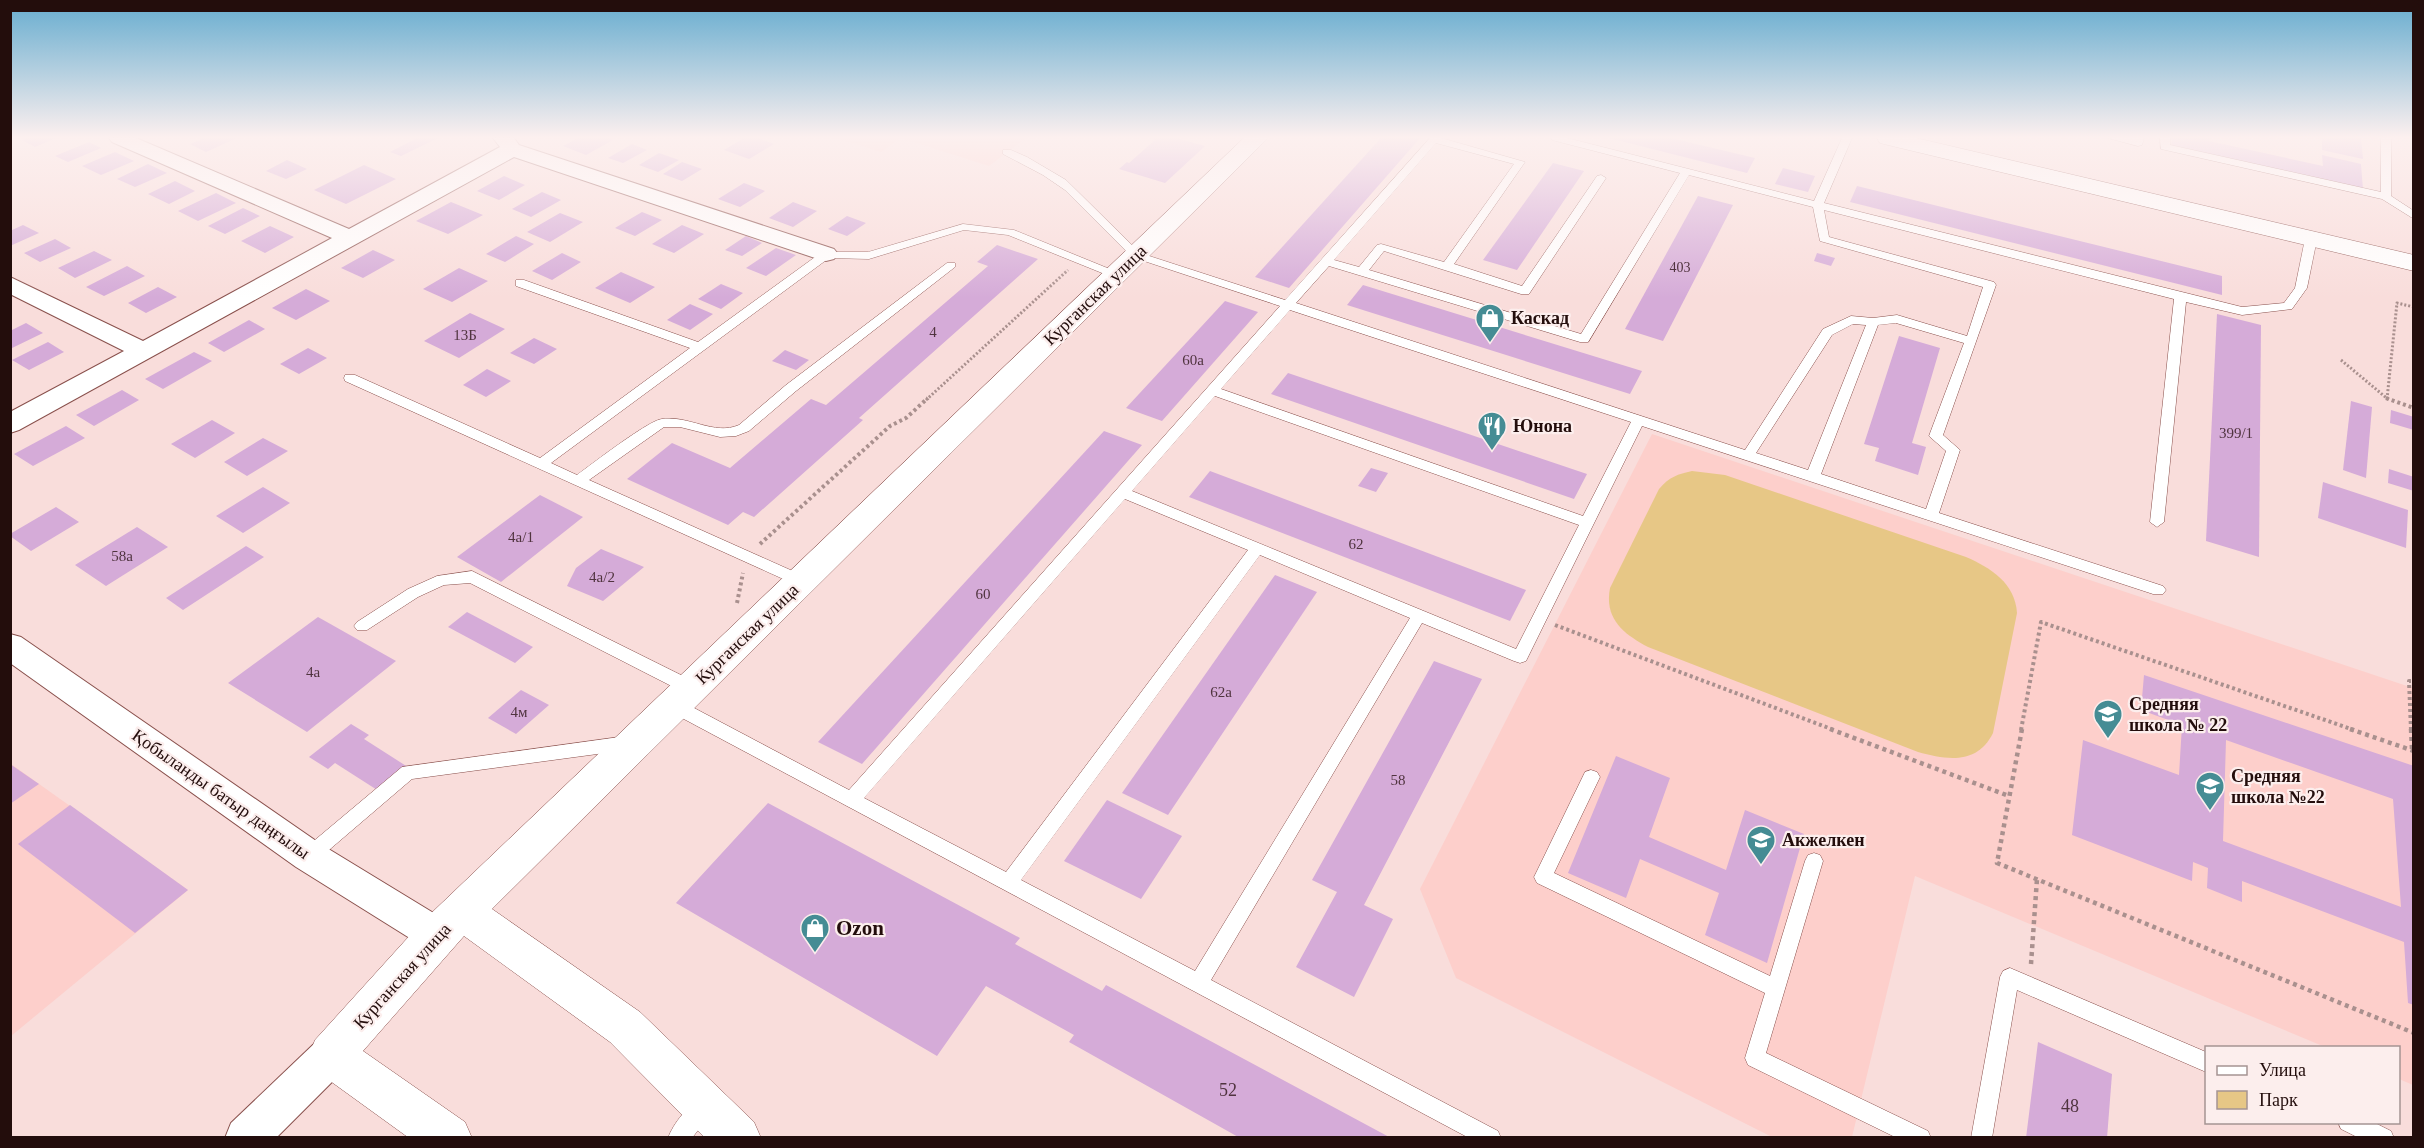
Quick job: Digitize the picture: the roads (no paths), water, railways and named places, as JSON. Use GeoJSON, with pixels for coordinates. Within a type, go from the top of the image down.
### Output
{"type":"FeatureCollection","features":[{"type":"Feature","properties":{"kind":"street"},"geometry":{"type":"LineString","coordinates":[[243,192],[351,238]]}},
{"type":"Feature","properties":{"kind":"street"},"geometry":{"type":"LineString","coordinates":[[10,424],[351,238],[428,192]]}},
{"type":"Feature","properties":{"kind":"street"},"geometry":{"type":"LineString","coordinates":[[647,192],[826,254]]}},
{"type":"Feature","properties":{"kind":"street","name":"Курганская улица"},"geometry":{"type":"LineString","coordinates":[[246,1137],[331,1055],[450,923],[1202,192]]}},
{"type":"Feature","properties":{"kind":"street"},"geometry":{"type":"LineString","coordinates":[[2115,192],[2414,263]]}},
{"type":"Feature","properties":{"kind":"street"},"geometry":{"type":"LineString","coordinates":[[10,284],[142,350]]}},
{"type":"Feature","properties":{"kind":"street","name":"Қобыланды батыр даңғылы"},"geometry":{"type":"LineString","coordinates":[[10,646],[309,856],[450,923],[625,1027],[738,1137]]}},
{"type":"Feature","properties":{"kind":"street"},"geometry":{"type":"LineString","coordinates":[[331,1055],[449,1137]]}},
{"type":"Feature","properties":{"kind":"lane"},"geometry":{"type":"LineString","coordinates":[[1072,192],[1116,238],[1126,265]]}},
{"type":"Feature","properties":{"kind":"lane"},"geometry":{"type":"LineString","coordinates":[[851,800],[1387,192]]}},
{"type":"Feature","properties":{"kind":"lane"},"geometry":{"type":"LineString","coordinates":[[1447,266],[1499,192]]}},
{"type":"Feature","properties":{"kind":"lane"},"geometry":{"type":"LineString","coordinates":[[1362,272],[1381,247],[1525,291],[1592,192]]}},
{"type":"Feature","properties":{"kind":"lane"},"geometry":{"type":"LineString","coordinates":[[1326,261],[1584,339],[1674,192]]}},
{"type":"Feature","properties":{"kind":"lane"},"geometry":{"type":"LineString","coordinates":[[1766,192],[2242,311],[2288,306],[2301,288],[2311,238]]}},
{"type":"Feature","properties":{"kind":"lane"},"geometry":{"type":"LineString","coordinates":[[1824,192],[1818,205],[1824,239],[1989,285],[1936,436],[1953,450],[1931,515]]}},
{"type":"Feature","properties":{"kind":"lane"},"geometry":{"type":"LineString","coordinates":[[2362,192],[2386,197],[2414,216]]}},
{"type":"Feature","properties":{"kind":"lane"},"geometry":{"type":"LineString","coordinates":[[2386,192],[2386,197]]}},
{"type":"Feature","properties":{"kind":"lane"},"geometry":{"type":"LineString","coordinates":[[541,464],[826,254],[870,256],[963,227],[1010,232],[1082,261],[1126,265],[1287,305],[2158,590]]}},
{"type":"Feature","properties":{"kind":"lane"},"geometry":{"type":"LineString","coordinates":[[578,481],[661,423],[677,421],[729,434],[743,429],[790,389],[826,364],[951,265]]}},
{"type":"Feature","properties":{"kind":"lane"},"geometry":{"type":"LineString","coordinates":[[520,283],[700,347]]}},
{"type":"Feature","properties":{"kind":"lane"},"geometry":{"type":"LineString","coordinates":[[2157,522],[2180,297]]}},
{"type":"Feature","properties":{"kind":"lane"},"geometry":{"type":"LineString","coordinates":[[1748,455],[1827,332],[1851,320],[1874,322],[1898,319],[1971,341]]}},
{"type":"Feature","properties":{"kind":"lane"},"geometry":{"type":"LineString","coordinates":[[1813,476],[1874,322]]}},
{"type":"Feature","properties":{"kind":"lane"},"geometry":{"type":"LineString","coordinates":[[351,378],[801,581]]}},
{"type":"Feature","properties":{"kind":"lane"},"geometry":{"type":"LineString","coordinates":[[1212,390],[1586,522]]}},
{"type":"Feature","properties":{"kind":"lane"},"geometry":{"type":"LineString","coordinates":[[1122,492],[1520,657],[1639,419]]}},
{"type":"Feature","properties":{"kind":"lane"},"geometry":{"type":"LineString","coordinates":[[1008,883],[1257,548]]}},
{"type":"Feature","properties":{"kind":"lane"},"geometry":{"type":"LineString","coordinates":[[362,626],[413,593],[442,580],[472,577],[682,697],[851,800],[1491,1137]]}},
{"type":"Feature","properties":{"kind":"lane"},"geometry":{"type":"LineString","coordinates":[[1198,984],[1419,615]]}},
{"type":"Feature","properties":{"kind":"lane"},"geometry":{"type":"LineString","coordinates":[[309,856],[408,772],[636,742]]}},
{"type":"Feature","properties":{"kind":"lane"},"geometry":{"type":"LineString","coordinates":[[1591,777],[1543,877],[1776,989]]}},
{"type":"Feature","properties":{"kind":"lane"},"geometry":{"type":"LineString","coordinates":[[1814,861],[1755,1058],[1921,1137]]}},
{"type":"Feature","properties":{"kind":"lane"},"geometry":{"type":"LineString","coordinates":[[1981,1137],[2010,976],[2205,1062]]}},
{"type":"Feature","properties":{"kind":"lane"},"geometry":{"type":"LineString","coordinates":[[678,1137],[705,1106]]}},
{"type":"Feature","properties":{"kind":"lane"},"geometry":{"type":"LineString","coordinates":[[2353,1124],[2384,1137]]}},
{"type":"Feature","properties":{"kind":"place","name":"Каскад"},"geometry":{"type":"Point","coordinates":[1490,344]}},
{"type":"Feature","properties":{"kind":"place","name":"Юнона"},"geometry":{"type":"Point","coordinates":[1492,452]}},
{"type":"Feature","properties":{"kind":"place","name":"Средняя школа № 22"},"geometry":{"type":"Point","coordinates":[2108,740]}},
{"type":"Feature","properties":{"kind":"place","name":"Средняя школа №22"},"geometry":{"type":"Point","coordinates":[2210,812]}},
{"type":"Feature","properties":{"kind":"place","name":"Акжелкен"},"geometry":{"type":"Point","coordinates":[1761,866]}},
{"type":"Feature","properties":{"kind":"place","name":"Ozon"},"geometry":{"type":"Point","coordinates":[815,954]}}]}
